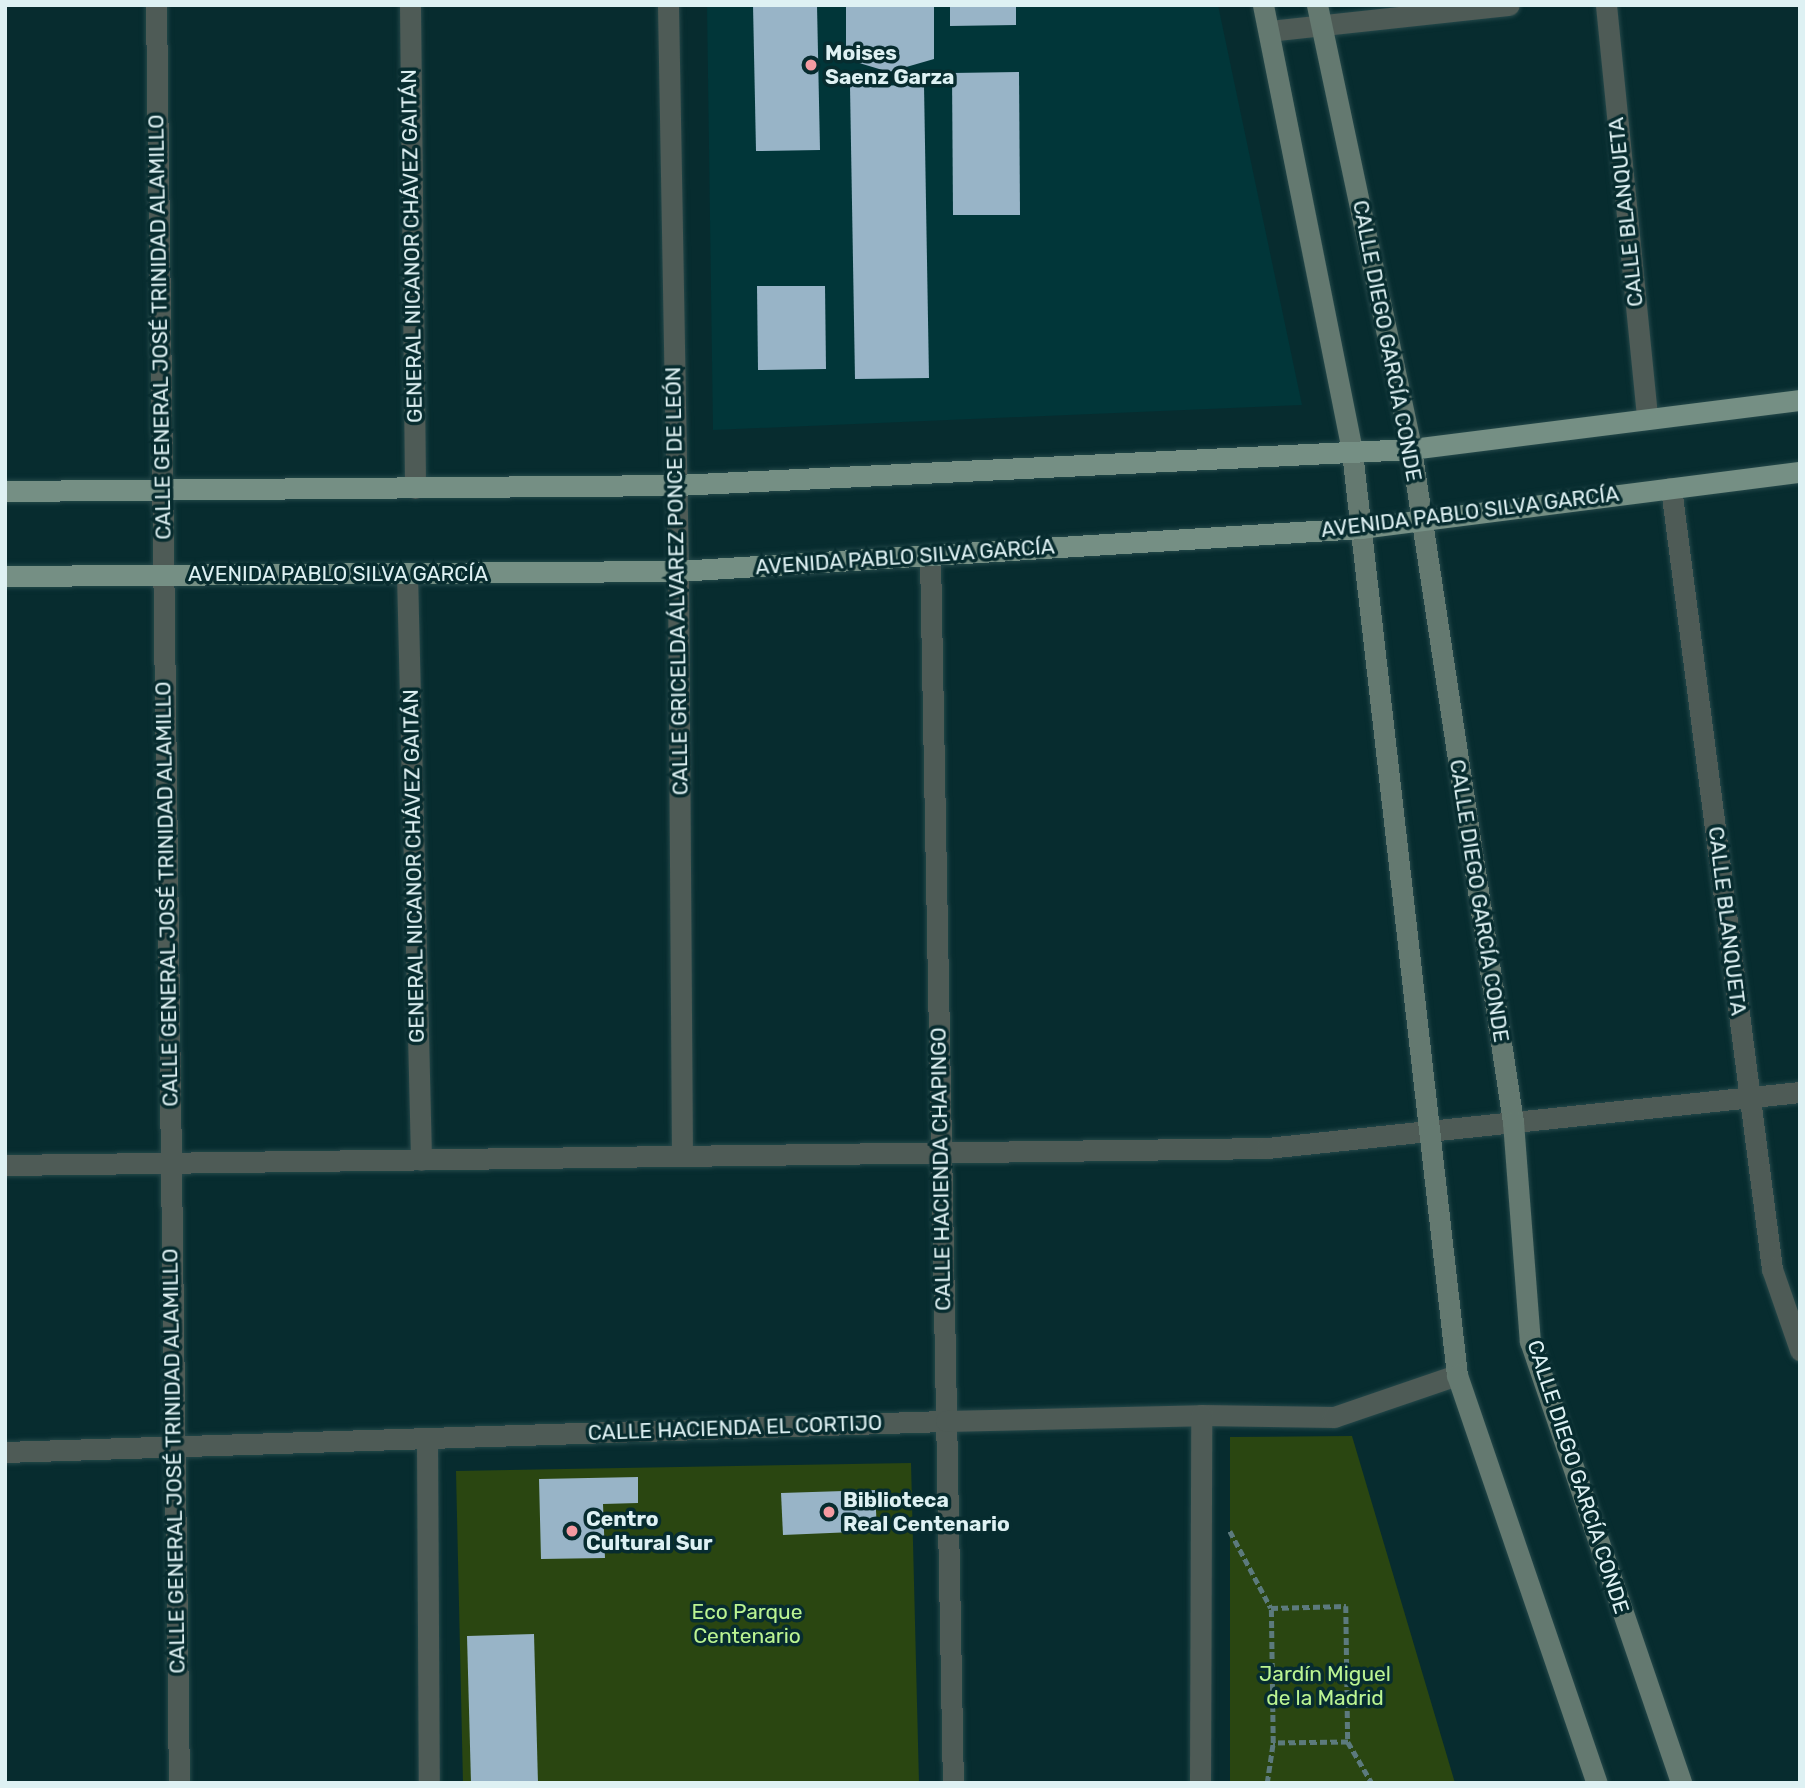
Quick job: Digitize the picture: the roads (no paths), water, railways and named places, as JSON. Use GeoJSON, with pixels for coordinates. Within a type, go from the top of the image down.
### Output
{"type":"FeatureCollection","features":[{"type":"Feature","properties":{"kind":"main road"},"geometry":{"type":"LineString","coordinates":[[5,491],[677,485],[1352,452],[1411,449],[1800,400]]}},
{"type":"Feature","properties":{"kind":"main road","name":"AVENIDA PABLO SILVA GARCÍA"},"geometry":{"type":"LineString","coordinates":[[5,576],[678,571],[1361,528],[1800,472]]}},
{"type":"Feature","properties":{"kind":"street","name":"CALLE GENERAL JOSÉ TRINIDAD ALAMILLO"},"geometry":{"type":"LineString","coordinates":[[156,5],[179,1783]]}},
{"type":"Feature","properties":{"kind":"street","name":"GENERAL NICANOR CHÁVEZ GAITÁN"},"geometry":{"type":"LineString","coordinates":[[410,5],[415,488]]}},
{"type":"Feature","properties":{"kind":"street","name":"CALLE GRICELDA ÁLVAREZ PONCE DE LEÓN"},"geometry":{"type":"LineString","coordinates":[[668,5],[677,485],[682,1156]]}},
{"type":"Feature","properties":{"kind":"street"},"geometry":{"type":"LineString","coordinates":[[1263,5],[1352,452],[1457,1375],[1597,1783]]}},
{"type":"Feature","properties":{"kind":"street"},"geometry":{"type":"LineString","coordinates":[[1269,31],[1320,15],[1509,5]]}},
{"type":"Feature","properties":{"kind":"street","name":"CALLE BLANQUETA"},"geometry":{"type":"LineString","coordinates":[[1606,5],[1647,419]]}},
{"type":"Feature","properties":{"kind":"street","name":"CALLE DIEGO GARCÍA CONDE"},"geometry":{"type":"LineString","coordinates":[[1320,15],[1411,449],[1513,1122],[1530,1341],[1681,1783]]}},
{"type":"Feature","properties":{"kind":"street","name":"CALLE BLANQUETA"},"geometry":{"type":"LineString","coordinates":[[1671,488],[1772,1269],[1800,1350]]}},
{"type":"Feature","properties":{"kind":"street","name":"CALLE HACIENDA CHAPINGO"},"geometry":{"type":"LineString","coordinates":[[930,556],[953,1783]]}},
{"type":"Feature","properties":{"kind":"street","name":"GENERAL NICANOR CHÁVEZ GAITÁN"},"geometry":{"type":"LineString","coordinates":[[408,573],[421,1160]]}},
{"type":"Feature","properties":{"kind":"street"},"geometry":{"type":"LineString","coordinates":[[5,1165],[1267,1148],[1800,1093]]}},
{"type":"Feature","properties":{"kind":"street","name":"CALLE HACIENDA EL CORTIJO"},"geometry":{"type":"LineString","coordinates":[[5,1452],[946,1421],[1201,1415],[1334,1418],[1457,1375]]}},
{"type":"Feature","properties":{"kind":"street"},"geometry":{"type":"LineString","coordinates":[[1200,1783],[1201,1415]]}},
{"type":"Feature","properties":{"kind":"street"},"geometry":{"type":"LineString","coordinates":[[427,1438],[429,1783]]}},
{"type":"Feature","properties":{"kind":"place","name":"Moises Saenz Garza"},"geometry":{"type":"Point","coordinates":[811,65]}},
{"type":"Feature","properties":{"kind":"place","name":"Biblioteca Real Centenario"},"geometry":{"type":"Point","coordinates":[829,1512]}},
{"type":"Feature","properties":{"kind":"place","name":"Centro Cultural Sur"},"geometry":{"type":"Point","coordinates":[572,1531]}},
{"type":"Feature","properties":{"kind":"park label","name":"Eco Parque Centenario"},"geometry":{"type":"Point","coordinates":[747,1624]}},
{"type":"Feature","properties":{"kind":"park label","name":"Jardín Miguel de la Madrid"},"geometry":{"type":"Point","coordinates":[1325,1686]}}]}
